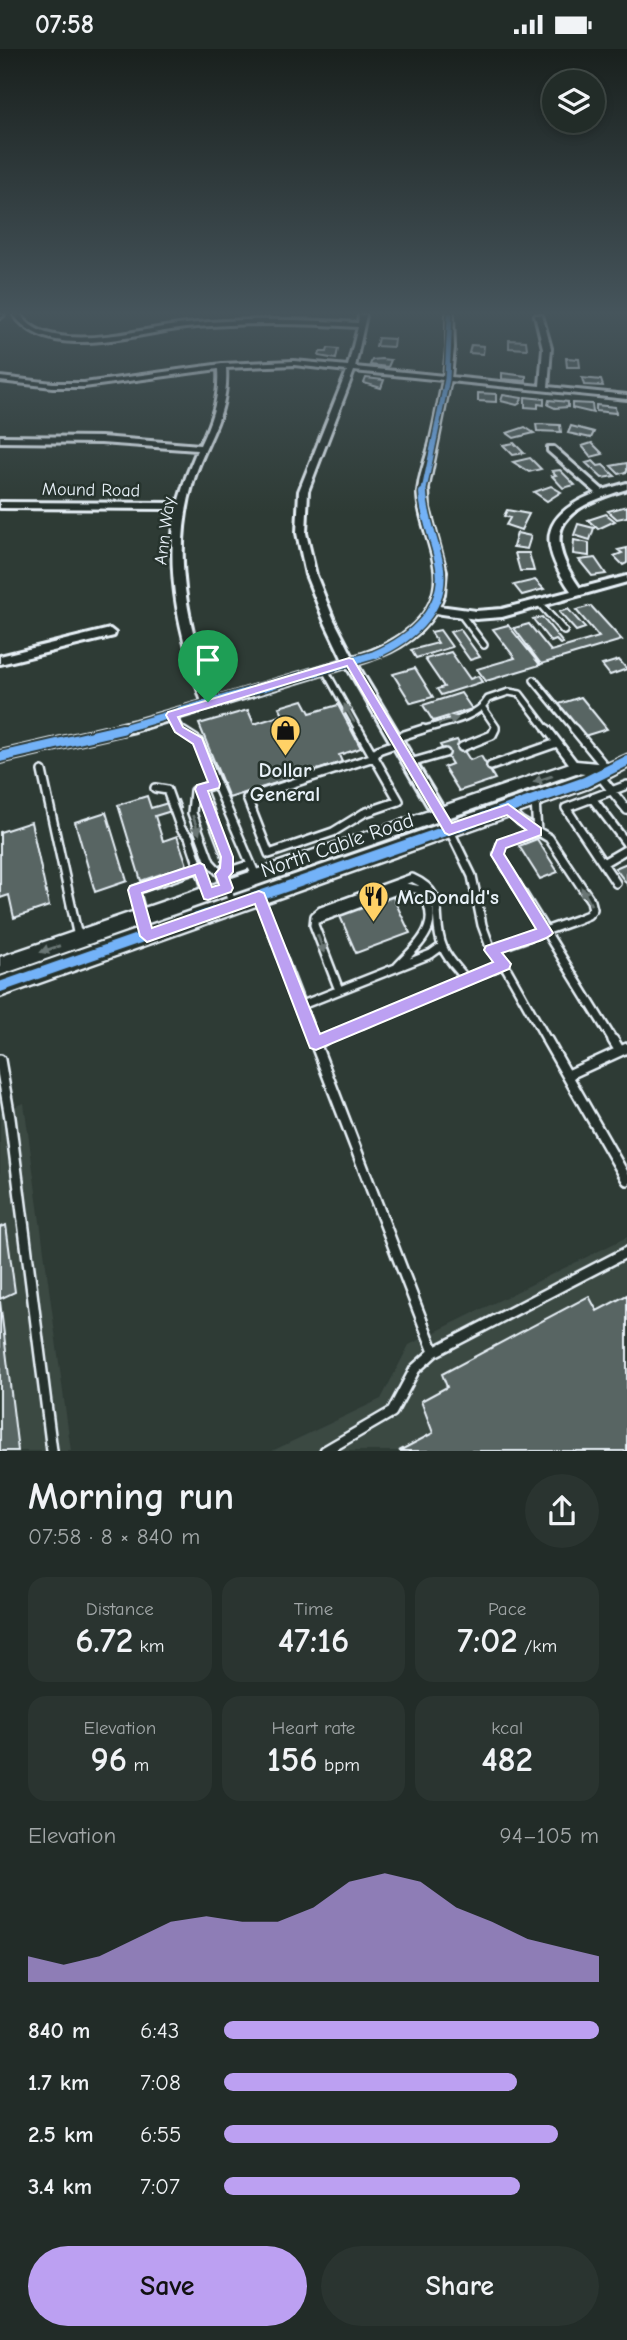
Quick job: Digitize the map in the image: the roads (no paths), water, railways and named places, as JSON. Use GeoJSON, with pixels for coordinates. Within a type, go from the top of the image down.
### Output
{"type":"FeatureCollection","features":[{"type":"Feature","properties":{"kind":"street"},"geometry":{"type":"LineString","coordinates":[[13,380],[84,385],[117,380]]}},
{"type":"Feature","properties":{"kind":"street","name":"Ann Way"},"geometry":{"type":"LineString","coordinates":[[208,702],[188,643],[177,583],[176,538],[181,506],[190,477],[221,407],[224,380]]}},
{"type":"Feature","properties":{"kind":"street"},"geometry":{"type":"LineString","coordinates":[[344,380],[302,493],[300,531],[314,585],[349,662],[445,822]]}},
{"type":"Feature","properties":{"kind":"street"},"geometry":{"type":"LineString","coordinates":[[0,757],[135,726],[208,702],[325,670],[392,646],[419,625],[439,597],[442,573],[425,521],[423,492],[448,380]]}},
{"type":"Feature","properties":{"kind":"street"},"geometry":{"type":"LineString","coordinates":[[468,380],[627,397]]}},
{"type":"Feature","properties":{"kind":"street"},"geometry":{"type":"LineString","coordinates":[[544,390],[545,380]]}},
{"type":"Feature","properties":{"kind":"street"},"geometry":{"type":"LineString","coordinates":[[0,439],[101,440],[203,448]]}},
{"type":"Feature","properties":{"kind":"street"},"geometry":{"type":"LineString","coordinates":[[551,449],[600,493]]}},
{"type":"Feature","properties":{"kind":"street"},"geometry":{"type":"LineString","coordinates":[[578,593],[557,565],[553,550],[554,533],[569,510],[600,493],[627,486]]}},
{"type":"Feature","properties":{"kind":"street","name":"Mound Road"},"geometry":{"type":"LineString","coordinates":[[0,505],[181,506]]}},
{"type":"Feature","properties":{"kind":"street"},"geometry":{"type":"LineString","coordinates":[[432,609],[502,614],[627,579]]}},
{"type":"Feature","properties":{"kind":"street"},"geometry":{"type":"LineString","coordinates":[[0,660],[110,633]]}},
{"type":"Feature","properties":{"kind":"street","name":"North Cable Road"},"geometry":{"type":"LineString","coordinates":[[0,966],[208,894],[225,878],[445,822],[508,809],[604,773],[627,761]]}},
{"type":"Feature","properties":{"kind":"street","name":"North Cable Road"},"geometry":{"type":"LineString","coordinates":[[0,987],[259,897],[576,767],[604,773]]}},
{"type":"Feature","properties":{"kind":"lane"},"geometry":{"type":"LineString","coordinates":[[540,604],[564,631]]}},
{"type":"Feature","properties":{"kind":"lane"},"geometry":{"type":"LineString","coordinates":[[460,613],[484,645]]}},
{"type":"Feature","properties":{"kind":"lane"},"geometry":{"type":"LineString","coordinates":[[325,670],[374,757],[399,801],[364,814],[333,832],[269,854],[247,798],[374,757],[378,750],[397,740],[425,727],[471,714],[483,708],[488,699],[509,692],[520,694],[576,767]]}},
{"type":"Feature","properties":{"kind":"lane"},"geometry":{"type":"LineString","coordinates":[[534,680],[604,773],[612,790],[627,810]]}},
{"type":"Feature","properties":{"kind":"lane"},"geometry":{"type":"LineString","coordinates":[[462,747],[492,735],[496,727],[483,708]]}},
{"type":"Feature","properties":{"kind":"lane"},"geometry":{"type":"LineString","coordinates":[[172,715],[179,729],[198,741],[254,871]]}},
{"type":"Feature","properties":{"kind":"lane"},"geometry":{"type":"LineString","coordinates":[[491,766],[556,743]]}},
{"type":"Feature","properties":{"kind":"lane"},"geometry":{"type":"LineString","coordinates":[[410,763],[445,753]]}},
{"type":"Feature","properties":{"kind":"lane"},"geometry":{"type":"LineString","coordinates":[[42,771],[83,958]]}},
{"type":"Feature","properties":{"kind":"lane"},"geometry":{"type":"LineString","coordinates":[[215,784],[194,791],[192,813],[210,862],[225,878]]}},
{"type":"Feature","properties":{"kind":"lane"},"geometry":{"type":"LineString","coordinates":[[616,883],[566,808],[627,785]]}},
{"type":"Feature","properties":{"kind":"lane"},"geometry":{"type":"LineString","coordinates":[[155,788],[167,790],[181,829],[189,837],[215,912]]}},
{"type":"Feature","properties":{"kind":"lane"},"geometry":{"type":"LineString","coordinates":[[201,789],[227,857],[225,878],[233,906]]}},
{"type":"Feature","properties":{"kind":"lane"},"geometry":{"type":"LineString","coordinates":[[592,798],[627,844]]}},
{"type":"Feature","properties":{"kind":"lane"},"geometry":{"type":"LineString","coordinates":[[535,800],[537,832]]}},
{"type":"Feature","properties":{"kind":"lane"},"geometry":{"type":"LineString","coordinates":[[491,950],[527,936],[546,933],[588,915],[593,909],[591,901],[549,838],[508,809]]}},
{"type":"Feature","properties":{"kind":"lane"},"geometry":{"type":"LineString","coordinates":[[445,822],[474,881],[482,932],[491,950],[504,964],[627,1180]]}},
{"type":"Feature","properties":{"kind":"lane"},"geometry":{"type":"LineString","coordinates":[[333,832],[341,849]]}},
{"type":"Feature","properties":{"kind":"lane"},"geometry":{"type":"LineString","coordinates":[[537,832],[501,844],[498,855],[623,1050],[568,1075]]}},
{"type":"Feature","properties":{"kind":"lane"},"geometry":{"type":"LineString","coordinates":[[603,863],[627,849]]}},
{"type":"Feature","properties":{"kind":"lane"},"geometry":{"type":"LineString","coordinates":[[147,936],[135,890],[200,869]]}},
{"type":"Feature","properties":{"kind":"lane"},"geometry":{"type":"LineString","coordinates":[[339,990],[314,920],[321,911],[412,878],[429,885],[432,890],[442,946],[466,979]]}},
{"type":"Feature","properties":{"kind":"lane"},"geometry":{"type":"LineString","coordinates":[[314,920],[405,887],[421,890],[427,897],[432,921],[430,932],[396,968]]}},
{"type":"Feature","properties":{"kind":"lane"},"geometry":{"type":"LineString","coordinates":[[259,897],[434,1352]]}},
{"type":"Feature","properties":{"kind":"lane"},"geometry":{"type":"LineString","coordinates":[[302,1005],[431,954],[442,946]]}},
{"type":"Feature","properties":{"kind":"lane"},"geometry":{"type":"LineString","coordinates":[[316,1043],[504,964]]}},
{"type":"Feature","properties":{"kind":"lane"},"geometry":{"type":"LineString","coordinates":[[0,1060],[10,1118],[52,1451]]}},
{"type":"Feature","properties":{"kind":"lane"},"geometry":{"type":"LineString","coordinates":[[0,1122],[10,1118]]}},
{"type":"Feature","properties":{"kind":"lane"},"geometry":{"type":"LineString","coordinates":[[325,1451],[392,1412],[415,1369],[434,1352],[627,1252]]}},
{"type":"Feature","properties":{"kind":"place","name":"Dollar General"},"geometry":{"type":"Point","coordinates":[285,757]}},
{"type":"Feature","properties":{"kind":"place","name":"McDonald's"},"geometry":{"type":"Point","coordinates":[374,924]}}]}
